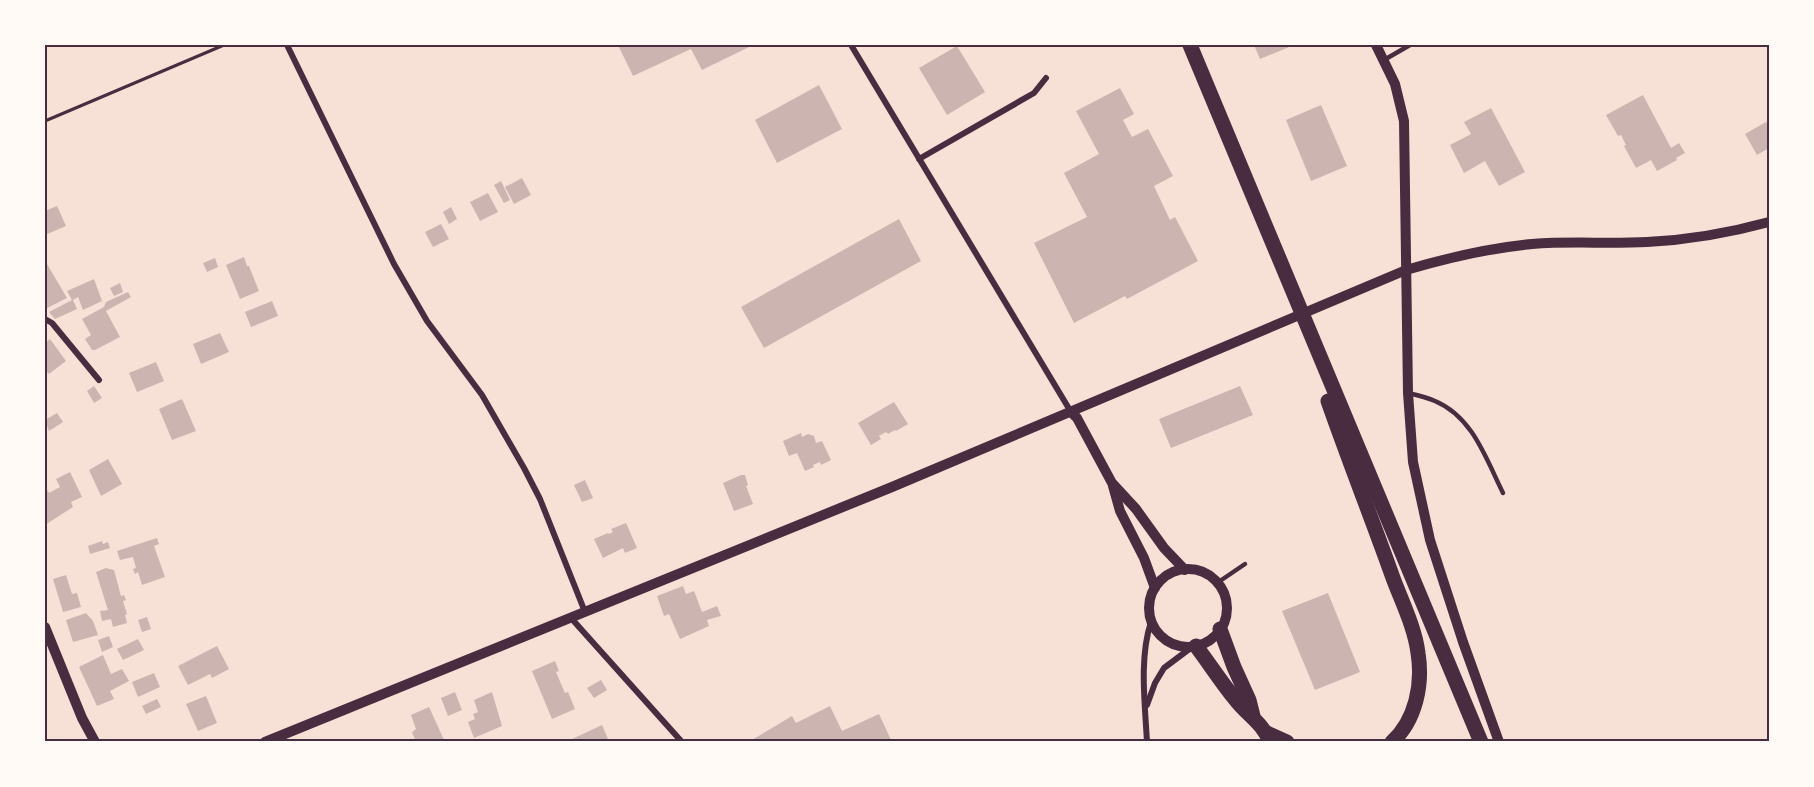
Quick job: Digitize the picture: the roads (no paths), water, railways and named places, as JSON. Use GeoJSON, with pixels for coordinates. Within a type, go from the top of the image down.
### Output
{"type":"FeatureCollection","features":[{"type":"Feature","properties":{"kind":"main road"},"geometry":{"type":"LineString","coordinates":[[1190,45],[1481,742]]}},
{"type":"Feature","properties":{"kind":"main road"},"geometry":{"type":"LineString","coordinates":[[1328,378],[1326,396],[1418,651],[1420,672],[1418,692],[1402,731],[1392,742]]}},
{"type":"Feature","properties":{"kind":"main road"},"geometry":{"type":"LineString","coordinates":[[1220,629],[1249,700],[1253,716]]}},
{"type":"Feature","properties":{"kind":"main road"},"geometry":{"type":"LineString","coordinates":[[1194,646],[1236,701],[1253,716],[1269,737],[1287,742]]}},
{"type":"Feature","properties":{"kind":"street"},"geometry":{"type":"LineString","coordinates":[[287,45],[394,264],[427,321],[482,395],[524,468],[540,499],[585,612]]}},
{"type":"Feature","properties":{"kind":"street"},"geometry":{"type":"LineString","coordinates":[[851,45],[1071,412],[1077,418],[1112,483],[1120,511],[1144,558],[1155,588]]}},
{"type":"Feature","properties":{"kind":"street"},"geometry":{"type":"LineString","coordinates":[[1376,45],[1395,84],[1404,121],[1408,393],[1413,462],[1430,540],[1499,742]]}},
{"type":"Feature","properties":{"kind":"street"},"geometry":{"type":"LineString","coordinates":[[919,159],[1034,93],[1046,78]]}},
{"type":"Feature","properties":{"kind":"street"},"geometry":{"type":"LineString","coordinates":[[265,742],[1071,412],[1406,270],[1448,257],[1506,247],[1534,244],[1678,240],[1709,236],[1769,222]]}},
{"type":"Feature","properties":{"kind":"street"},"geometry":{"type":"LineString","coordinates":[[45,319],[52,323],[99,380]]}},
{"type":"Feature","properties":{"kind":"street"},"geometry":{"type":"LineString","coordinates":[[1112,483],[1136,508],[1164,548],[1185,570]]}},
{"type":"Feature","properties":{"kind":"street"},"geometry":{"type":"LineString","coordinates":[[1147,705],[1159,674],[1164,668],[1194,646],[1210,640],[1225,619],[1226,603],[1217,583],[1199,571],[1178,571],[1164,577],[1155,588],[1150,599],[1151,622],[1160,636],[1167,641],[1175,645],[1194,646]]}},
{"type":"Feature","properties":{"kind":"street"},"geometry":{"type":"LineString","coordinates":[[571,618],[682,742]]}},
{"type":"Feature","properties":{"kind":"street"},"geometry":{"type":"LineString","coordinates":[[1147,742],[1147,705],[1144,684],[1147,636],[1151,622]]}},
{"type":"Feature","properties":{"kind":"street"},"geometry":{"type":"LineString","coordinates":[[45,627],[94,742]]}},
{"type":"Feature","properties":{"kind":"lane"},"geometry":{"type":"LineString","coordinates":[[1384,60],[1410,45]]}},
{"type":"Feature","properties":{"kind":"lane"},"geometry":{"type":"LineString","coordinates":[[1408,393],[1436,401],[1456,414],[1473,432],[1503,493]]}},
{"type":"Feature","properties":{"kind":"lane"},"geometry":{"type":"LineString","coordinates":[[1217,583],[1245,564]]}}]}
